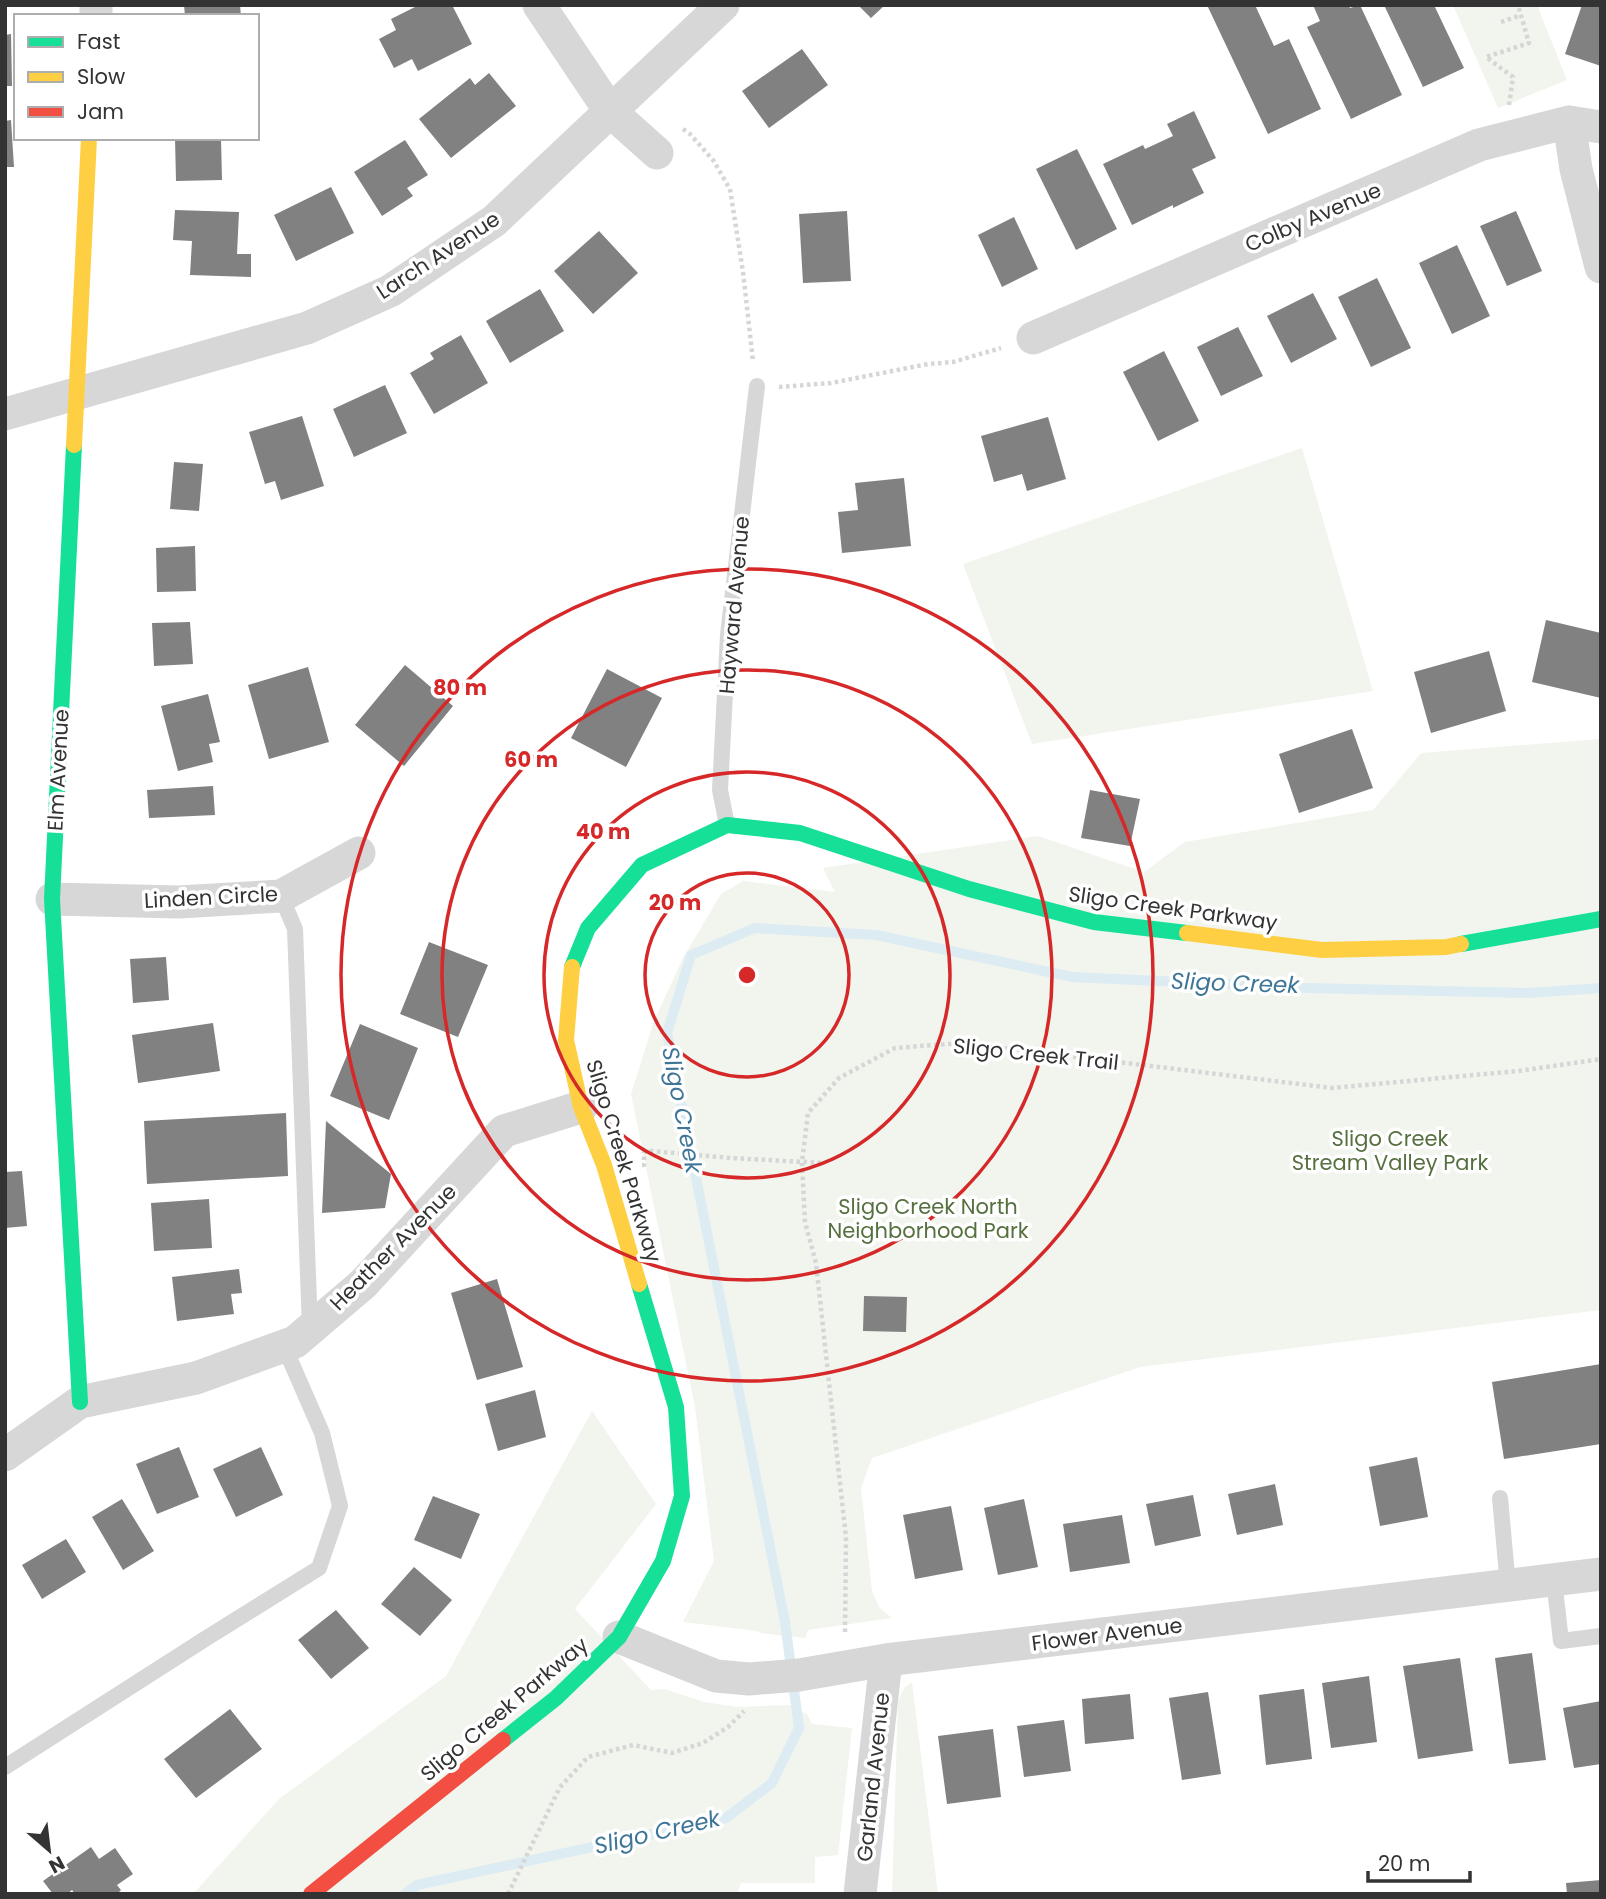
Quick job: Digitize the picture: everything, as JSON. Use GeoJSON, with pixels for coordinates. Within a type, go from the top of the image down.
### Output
{"type":"FeatureCollection","features":[{"type":"Feature","properties":{"kind":"street"},"geometry":{"type":"LineString","coordinates":[[540,5],[610,111],[648,145]]}},
{"type":"Feature","properties":{"kind":"street","name":"Larch Avenue"},"geometry":{"type":"LineString","coordinates":[[5,414],[307,328],[390,290],[494,221],[723,5]]}},
{"type":"Feature","properties":{"kind":"street"},"geometry":{"type":"LineString","coordinates":[[1585,124],[1576,169],[1601,267]]}},
{"type":"Feature","properties":{"kind":"street","name":"Colby Avenue"},"geometry":{"type":"LineString","coordinates":[[1032,338],[1479,145],[1518,135],[1585,124]]}},
{"type":"Feature","properties":{"kind":"street","name":"Elm Avenue"},"geometry":{"type":"LineString","coordinates":[[80,1402],[52,899],[89,140]]}},
{"type":"Feature","properties":{"kind":"street","name":"Sligo Creek Parkway"},"geometry":{"type":"LineString","coordinates":[[311,1894],[556,1698],[619,1637],[663,1561],[682,1496],[676,1407],[604,1165],[581,1107],[566,1040],[572,968],[588,928],[642,865],[727,825],[800,833],[970,889],[1094,922],[1322,950],[1446,947],[1601,919]]}},
{"type":"Feature","properties":{"kind":"street","name":"Linden Circle"},"geometry":{"type":"LineString","coordinates":[[52,899],[179,902],[281,896],[359,853]]}},
{"type":"Feature","properties":{"kind":"street","name":"Heather Avenue"},"geometry":{"type":"LineString","coordinates":[[5,1455],[80,1402],[197,1377],[297,1337],[363,1284],[504,1131],[581,1107]]}},
{"type":"Feature","properties":{"kind":"street","name":"Flower Avenue"},"geometry":{"type":"LineString","coordinates":[[619,1637],[716,1676],[748,1694],[799,1675],[846,1651],[886,1660],[1601,1574]]}},
{"type":"Feature","properties":{"kind":"street","name":"Garland Avenue"},"geometry":{"type":"LineString","coordinates":[[860,1894],[886,1660]]}},
{"type":"Feature","properties":{"kind":"lane","name":"Hayward Avenue"},"geometry":{"type":"LineString","coordinates":[[727,825],[720,790],[728,635],[757,386]]}},
{"type":"Feature","properties":{"kind":"lane"},"geometry":{"type":"LineString","coordinates":[[5,1767],[319,1568],[340,1506],[297,1337],[295,929],[281,896]]}},
{"type":"Feature","properties":{"kind":"lane"},"geometry":{"type":"LineString","coordinates":[[1500,1498],[1508,1586]]}},
{"type":"Feature","properties":{"kind":"lane"},"geometry":{"type":"LineString","coordinates":[[1554,1580],[1561,1641],[1601,1636]]}},
{"type":"Feature","properties":{"kind":"path"},"geometry":{"type":"LineString","coordinates":[[1518,5],[1529,43],[1486,57],[1513,77],[1508,110],[1518,135]]}},
{"type":"Feature","properties":{"kind":"path"},"geometry":{"type":"LineString","coordinates":[[1501,22],[1521,15]]}},
{"type":"Feature","properties":{"kind":"path"},"geometry":{"type":"LineString","coordinates":[[648,145],[668,119],[690,134],[713,160],[730,189],[757,386],[831,383],[928,364],[953,362],[1032,338]]}},
{"type":"Feature","properties":{"kind":"path","name":"Sligo Creek Trail"},"geometry":{"type":"LineString","coordinates":[[846,1651],[846,1538],[817,1263],[805,1222],[802,1162],[808,1113],[839,1078],[895,1048],[961,1043],[1332,1088],[1518,1071],[1601,1059]]}},
{"type":"Feature","properties":{"kind":"path"},"geometry":{"type":"LineString","coordinates":[[651,1151],[824,1163]]}},
{"type":"Feature","properties":{"kind":"path"},"geometry":{"type":"LineString","coordinates":[[508,1894],[560,1787],[588,1756],[633,1745],[672,1753],[703,1743],[728,1727],[748,1694]]}},
{"type":"Feature","properties":{"kind":"green space"},"geometry":{"type":"Polygon","coordinates":[[[1453,5],[1537,5],[1567,80],[1498,108],[1453,5]]]}},
{"type":"Feature","properties":{"kind":"green space"},"geometry":{"type":"Polygon","coordinates":[[[1302,448],[1373,691],[1032,744],[963,564],[1302,448]]]}},
{"type":"Feature","properties":{"kind":"green space"},"geometry":{"type":"Polygon","coordinates":[[[1601,739],[1601,1310],[1140,1367],[872,1458],[861,1488],[872,1591],[879,1607],[892,1618],[808,1630],[805,1638],[683,1622],[714,1561],[695,1407],[631,1094],[654,1021],[683,958],[721,894],[743,881],[835,892],[823,868],[1038,836],[1144,872],[1185,842],[1373,810],[1421,753],[1601,739]]]}},
{"type":"Feature","properties":{"kind":"green space"},"geometry":{"type":"Polygon","coordinates":[[[592,1411],[656,1504],[575,1609],[651,1690],[664,1689],[704,1702],[737,1707],[789,1705],[807,1714],[812,1724],[852,1728],[838,1855],[815,1857],[815,1883],[741,1883],[737,1894],[193,1894],[279,1799],[446,1676],[592,1411]]]}},
{"type":"Feature","properties":{"kind":"green space"},"geometry":{"type":"Polygon","coordinates":[[[912,1682],[938,1894],[892,1894],[898,1701],[905,1687],[912,1682]]]}},
{"type":"Feature","properties":{"kind":"building"},"geometry":{"type":"Polygon","coordinates":[[[184,5],[240,5],[241,14],[185,14],[184,5]]]}},
{"type":"Feature","properties":{"kind":"building"},"geometry":{"type":"Polygon","coordinates":[[[419,5],[452,5],[472,44],[418,71],[412,59],[394,68],[379,39],[396,30],[391,19],[419,5]]]}},
{"type":"Feature","properties":{"kind":"building"},"geometry":{"type":"Polygon","coordinates":[[[858,5],[885,5],[871,18],[858,5]]]}},
{"type":"Feature","properties":{"kind":"building"},"geometry":{"type":"Polygon","coordinates":[[[1207,5],[1255,5],[1274,46],[1289,39],[1321,109],[1268,134],[1207,5]]]}},
{"type":"Feature","properties":{"kind":"building"},"geometry":{"type":"Polygon","coordinates":[[[1313,5],[1349,5],[1350,8],[1360,5],[1402,95],[1351,119],[1307,27],[1320,21],[1313,5]]]}},
{"type":"Feature","properties":{"kind":"building"},"geometry":{"type":"Polygon","coordinates":[[[1384,5],[1434,5],[1464,68],[1423,87],[1384,5]]]}},
{"type":"Feature","properties":{"kind":"building"},"geometry":{"type":"Polygon","coordinates":[[[1582,5],[1601,5],[1601,66],[1565,54],[1582,5]]]}},
{"type":"Feature","properties":{"kind":"building"},"geometry":{"type":"Polygon","coordinates":[[[11,34],[12,86],[5,86],[5,35],[11,34]]]}},
{"type":"Feature","properties":{"kind":"building"},"geometry":{"type":"Polygon","coordinates":[[[802,49],[828,85],[769,128],[742,91],[802,49]]]}},
{"type":"Feature","properties":{"kind":"building"},"geometry":{"type":"Polygon","coordinates":[[[489,73],[516,106],[451,158],[419,119],[470,78],[475,85],[489,73]]]}},
{"type":"Feature","properties":{"kind":"building"},"geometry":{"type":"Polygon","coordinates":[[[1194,111],[1216,158],[1192,169],[1204,193],[1132,225],[1103,164],[1143,145],[1145,149],[1173,136],[1167,124],[1194,111]]]}},
{"type":"Feature","properties":{"kind":"building"},"geometry":{"type":"Polygon","coordinates":[[[11,120],[14,167],[5,167],[5,121],[11,120]]]}},
{"type":"Feature","properties":{"kind":"building"},"geometry":{"type":"Polygon","coordinates":[[[175,140],[221,140],[222,180],[176,181],[175,140]]]}},
{"type":"Feature","properties":{"kind":"building"},"geometry":{"type":"Polygon","coordinates":[[[405,140],[428,175],[407,188],[413,196],[382,216],[354,172],[405,140]]]}},
{"type":"Feature","properties":{"kind":"building"},"geometry":{"type":"Polygon","coordinates":[[[1077,149],[1117,229],[1076,250],[1036,169],[1077,149]]]}},
{"type":"Feature","properties":{"kind":"building"},"geometry":{"type":"Polygon","coordinates":[[[331,187],[354,233],[296,261],[274,215],[331,187]]]}},
{"type":"Feature","properties":{"kind":"building"},"geometry":{"type":"Polygon","coordinates":[[[175,210],[239,212],[237,254],[251,254],[251,277],[190,275],[192,241],[173,240],[175,210]]]}},
{"type":"Feature","properties":{"kind":"building"},"geometry":{"type":"Polygon","coordinates":[[[847,211],[851,281],[803,283],[799,214],[847,211]]]}},
{"type":"Feature","properties":{"kind":"building"},"geometry":{"type":"Polygon","coordinates":[[[1516,211],[1542,271],[1507,286],[1480,226],[1516,211]]]}},
{"type":"Feature","properties":{"kind":"building"},"geometry":{"type":"Polygon","coordinates":[[[1014,217],[1038,269],[1002,287],[978,235],[1014,217]]]}},
{"type":"Feature","properties":{"kind":"building"},"geometry":{"type":"Polygon","coordinates":[[[599,231],[638,273],[593,314],[554,271],[599,231]]]}},
{"type":"Feature","properties":{"kind":"building"},"geometry":{"type":"Polygon","coordinates":[[[1457,245],[1490,316],[1452,334],[1419,263],[1457,245]]]}},
{"type":"Feature","properties":{"kind":"building"},"geometry":{"type":"Polygon","coordinates":[[[1377,278],[1411,348],[1371,367],[1338,297],[1377,278]]]}},
{"type":"Feature","properties":{"kind":"building"},"geometry":{"type":"Polygon","coordinates":[[[540,289],[564,331],[510,363],[486,321],[540,289]]]}},
{"type":"Feature","properties":{"kind":"building"},"geometry":{"type":"Polygon","coordinates":[[[1313,293],[1337,339],[1291,363],[1267,316],[1313,293]]]}},
{"type":"Feature","properties":{"kind":"building"},"geometry":{"type":"Polygon","coordinates":[[[1238,327],[1263,376],[1221,396],[1197,347],[1238,327]]]}},
{"type":"Feature","properties":{"kind":"building"},"geometry":{"type":"Polygon","coordinates":[[[461,335],[488,383],[434,414],[410,373],[434,359],[430,353],[461,335]]]}},
{"type":"Feature","properties":{"kind":"building"},"geometry":{"type":"Polygon","coordinates":[[[1164,351],[1199,421],[1158,441],[1123,372],[1164,351]]]}},
{"type":"Feature","properties":{"kind":"building"},"geometry":{"type":"Polygon","coordinates":[[[385,385],[407,433],[354,457],[333,409],[385,385]]]}},
{"type":"Feature","properties":{"kind":"building"},"geometry":{"type":"Polygon","coordinates":[[[302,416],[324,486],[281,500],[275,481],[265,484],[249,432],[302,416]]]}},
{"type":"Feature","properties":{"kind":"building"},"geometry":{"type":"Polygon","coordinates":[[[1048,417],[1066,479],[1027,491],[1022,474],[994,482],[981,436],[1048,417]]]}},
{"type":"Feature","properties":{"kind":"building"},"geometry":{"type":"Polygon","coordinates":[[[174,462],[203,464],[199,511],[170,509],[174,462]]]}},
{"type":"Feature","properties":{"kind":"building"},"geometry":{"type":"Polygon","coordinates":[[[904,478],[911,546],[842,553],[838,512],[858,510],[855,483],[904,478]]]}},
{"type":"Feature","properties":{"kind":"building"},"geometry":{"type":"Polygon","coordinates":[[[195,546],[196,591],[157,592],[156,548],[195,546]]]}},
{"type":"Feature","properties":{"kind":"building"},"geometry":{"type":"Polygon","coordinates":[[[1546,620],[1601,633],[1601,698],[1532,682],[1546,620]]]}},
{"type":"Feature","properties":{"kind":"building"},"geometry":{"type":"Polygon","coordinates":[[[190,622],[193,664],[154,666],[152,623],[190,622]]]}},
{"type":"Feature","properties":{"kind":"building"},"geometry":{"type":"Polygon","coordinates":[[[1489,651],[1506,711],[1431,733],[1414,672],[1489,651]]]}},
{"type":"Feature","properties":{"kind":"building"},"geometry":{"type":"Polygon","coordinates":[[[405,665],[453,706],[404,766],[355,725],[405,665]]]}},
{"type":"Feature","properties":{"kind":"building"},"geometry":{"type":"Polygon","coordinates":[[[308,667],[329,742],[269,759],[248,685],[308,667]]]}},
{"type":"Feature","properties":{"kind":"building"},"geometry":{"type":"Polygon","coordinates":[[[607,669],[662,698],[626,767],[571,738],[607,669]]]}},
{"type":"Feature","properties":{"kind":"building"},"geometry":{"type":"Polygon","coordinates":[[[208,694],[220,742],[209,744],[213,762],[178,771],[161,706],[208,694]]]}},
{"type":"Feature","properties":{"kind":"building"},"geometry":{"type":"Polygon","coordinates":[[[1352,729],[1373,788],[1299,813],[1279,754],[1352,729]]]}},
{"type":"Feature","properties":{"kind":"building"},"geometry":{"type":"Polygon","coordinates":[[[213,786],[215,815],[149,818],[147,790],[213,786]]]}},
{"type":"Feature","properties":{"kind":"building"},"geometry":{"type":"Polygon","coordinates":[[[1090,790],[1140,799],[1130,846],[1081,838],[1090,790]]]}},
{"type":"Feature","properties":{"kind":"building"},"geometry":{"type":"Polygon","coordinates":[[[429,942],[488,965],[458,1037],[400,1014],[429,942]]]}},
{"type":"Feature","properties":{"kind":"building"},"geometry":{"type":"Polygon","coordinates":[[[166,957],[169,1000],[133,1003],[130,959],[166,957]]]}},
{"type":"Feature","properties":{"kind":"building"},"geometry":{"type":"Polygon","coordinates":[[[213,1023],[220,1071],[138,1083],[132,1035],[213,1023]]]}},
{"type":"Feature","properties":{"kind":"building"},"geometry":{"type":"Polygon","coordinates":[[[360,1024],[418,1048],[389,1120],[330,1096],[360,1024]]]}},
{"type":"Feature","properties":{"kind":"building"},"geometry":{"type":"Polygon","coordinates":[[[286,1113],[288,1176],[147,1184],[144,1121],[286,1113]]]}},
{"type":"Feature","properties":{"kind":"building"},"geometry":{"type":"Polygon","coordinates":[[[326,1121],[391,1174],[385,1208],[322,1213],[326,1121]]]}},
{"type":"Feature","properties":{"kind":"building"},"geometry":{"type":"Polygon","coordinates":[[[22,1171],[27,1226],[5,1228],[5,1172],[22,1171]]]}},
{"type":"Feature","properties":{"kind":"building"},"geometry":{"type":"Polygon","coordinates":[[[209,1199],[212,1248],[154,1251],[151,1203],[209,1199]]]}},
{"type":"Feature","properties":{"kind":"building"},"geometry":{"type":"Polygon","coordinates":[[[239,1269],[242,1293],[231,1294],[234,1314],[177,1321],[172,1277],[239,1269]]]}},
{"type":"Feature","properties":{"kind":"building"},"geometry":{"type":"Polygon","coordinates":[[[497,1279],[523,1367],[477,1380],[451,1293],[497,1279]]]}},
{"type":"Feature","properties":{"kind":"building"},"geometry":{"type":"Polygon","coordinates":[[[864,1296],[907,1297],[906,1332],[863,1331],[864,1296]]]}},
{"type":"Feature","properties":{"kind":"building"},"geometry":{"type":"Polygon","coordinates":[[[1601,1364],[1601,1444],[1504,1459],[1492,1382],[1601,1364]]]}},
{"type":"Feature","properties":{"kind":"building"},"geometry":{"type":"Polygon","coordinates":[[[535,1390],[546,1437],[498,1451],[485,1404],[535,1390]]]}},
{"type":"Feature","properties":{"kind":"building"},"geometry":{"type":"Polygon","coordinates":[[[179,1447],[199,1497],[157,1514],[136,1464],[179,1447]]]}},
{"type":"Feature","properties":{"kind":"building"},"geometry":{"type":"Polygon","coordinates":[[[261,1447],[283,1495],[236,1517],[213,1469],[261,1447]]]}},
{"type":"Feature","properties":{"kind":"building"},"geometry":{"type":"Polygon","coordinates":[[[1417,1457],[1428,1517],[1380,1526],[1369,1467],[1417,1457]]]}},
{"type":"Feature","properties":{"kind":"building"},"geometry":{"type":"Polygon","coordinates":[[[1275,1484],[1283,1525],[1237,1535],[1228,1494],[1275,1484]]]}},
{"type":"Feature","properties":{"kind":"building"},"geometry":{"type":"Polygon","coordinates":[[[1193,1495],[1201,1536],[1155,1546],[1146,1504],[1193,1495]]]}},
{"type":"Feature","properties":{"kind":"building"},"geometry":{"type":"Polygon","coordinates":[[[433,1496],[480,1514],[461,1559],[414,1540],[433,1496]]]}},
{"type":"Feature","properties":{"kind":"building"},"geometry":{"type":"Polygon","coordinates":[[[122,1499],[154,1551],[123,1570],[92,1517],[122,1499]]]}},
{"type":"Feature","properties":{"kind":"building"},"geometry":{"type":"Polygon","coordinates":[[[1024,1499],[1038,1567],[998,1575],[984,1508],[1024,1499]]]}},
{"type":"Feature","properties":{"kind":"building"},"geometry":{"type":"Polygon","coordinates":[[[951,1506],[963,1570],[915,1579],[903,1515],[951,1506]]]}},
{"type":"Feature","properties":{"kind":"building"},"geometry":{"type":"Polygon","coordinates":[[[1122,1515],[1130,1563],[1070,1572],[1063,1524],[1122,1515]]]}},
{"type":"Feature","properties":{"kind":"building"},"geometry":{"type":"Polygon","coordinates":[[[66,1539],[86,1572],[42,1599],[22,1565],[66,1539]]]}},
{"type":"Feature","properties":{"kind":"building"},"geometry":{"type":"Polygon","coordinates":[[[414,1567],[452,1600],[420,1636],[381,1604],[414,1567]]]}},
{"type":"Feature","properties":{"kind":"building"},"geometry":{"type":"Polygon","coordinates":[[[336,1610],[369,1648],[331,1679],[298,1640],[336,1610]]]}},
{"type":"Feature","properties":{"kind":"building"},"geometry":{"type":"Polygon","coordinates":[[[1532,1653],[1546,1760],[1509,1764],[1495,1658],[1532,1653]]]}},
{"type":"Feature","properties":{"kind":"building"},"geometry":{"type":"Polygon","coordinates":[[[1460,1658],[1473,1751],[1418,1759],[1403,1666],[1460,1658]]]}},
{"type":"Feature","properties":{"kind":"building"},"geometry":{"type":"Polygon","coordinates":[[[1369,1676],[1377,1742],[1331,1748],[1322,1683],[1369,1676]]]}},
{"type":"Feature","properties":{"kind":"building"},"geometry":{"type":"Polygon","coordinates":[[[1304,1689],[1312,1759],[1266,1765],[1259,1695],[1304,1689]]]}},
{"type":"Feature","properties":{"kind":"building"},"geometry":{"type":"Polygon","coordinates":[[[1208,1692],[1221,1774],[1182,1780],[1169,1698],[1208,1692]]]}},
{"type":"Feature","properties":{"kind":"building"},"geometry":{"type":"Polygon","coordinates":[[[1130,1694],[1134,1739],[1085,1744],[1082,1699],[1130,1694]]]}},
{"type":"Feature","properties":{"kind":"building"},"geometry":{"type":"Polygon","coordinates":[[[1601,1701],[1601,1764],[1574,1768],[1563,1708],[1601,1701]]]}},
{"type":"Feature","properties":{"kind":"building"},"geometry":{"type":"Polygon","coordinates":[[[230,1709],[262,1749],[196,1798],[164,1759],[230,1709]]]}},
{"type":"Feature","properties":{"kind":"building"},"geometry":{"type":"Polygon","coordinates":[[[1064,1720],[1071,1771],[1024,1777],[1017,1726],[1064,1720]]]}},
{"type":"Feature","properties":{"kind":"building"},"geometry":{"type":"Polygon","coordinates":[[[993,1729],[1001,1797],[947,1804],[938,1736],[993,1729]]]}},
{"type":"Feature","properties":{"kind":"building"},"geometry":{"type":"Polygon","coordinates":[[[91,1847],[99,1859],[115,1848],[133,1874],[117,1885],[121,1890],[117,1894],[75,1894],[72,1890],[67,1894],[53,1894],[43,1881],[91,1847]]]}},
{"type":"Feature","properties":{"kind":"building"},"geometry":{"type":"Polygon","coordinates":[[[1601,1880],[1601,1894],[1567,1894],[1566,1883],[1601,1880]]]}},
{"type":"Feature","properties":{"kind":"waterway","name":"Sligo Creek"},"geometry":{"type":"LineString","coordinates":[[405,1894],[417,1885],[726,1818],[772,1783],[799,1728],[785,1622],[667,1033],[691,955],[755,928],[876,935],[1072,977],[1308,988],[1528,993],[1601,988]]}},
{"type":"Feature","properties":{"kind":"traffic: fast"},"geometry":{"type":"LineString","coordinates":[[74,445],[52,899],[80,1402]]}},
{"type":"Feature","properties":{"kind":"traffic: fast"},"geometry":{"type":"LineString","coordinates":[[572,967],[588,928],[642,865],[727,825],[800,833],[969,889],[1094,922],[1187,933]]}},
{"type":"Feature","properties":{"kind":"traffic: fast"},"geometry":{"type":"LineString","coordinates":[[1461,944],[1601,919]]}},
{"type":"Feature","properties":{"kind":"traffic: fast"},"geometry":{"type":"LineString","coordinates":[[503,1740],[556,1698],[619,1637],[663,1561],[682,1496],[676,1407],[639,1284]]}},
{"type":"Feature","properties":{"kind":"traffic: slow"},"geometry":{"type":"LineString","coordinates":[[74,445],[89,140]]}},
{"type":"Feature","properties":{"kind":"traffic: slow"},"geometry":{"type":"LineString","coordinates":[[1187,933],[1322,950],[1446,947],[1461,944]]}},
{"type":"Feature","properties":{"kind":"traffic: slow"},"geometry":{"type":"LineString","coordinates":[[572,967],[566,1040],[581,1107],[604,1165],[639,1284]]}},
{"type":"Feature","properties":{"kind":"traffic: jam"},"geometry":{"type":"LineString","coordinates":[[311,1894],[503,1740]]}},
{"type":"Feature","properties":{"kind":"park label","name":"Sligo Creek Stream Valley Park"},"geometry":{"type":"Point","coordinates":[1390,1150]}},
{"type":"Feature","properties":{"kind":"park label","name":"Sligo Creek North Neighborhood Park"},"geometry":{"type":"Point","coordinates":[928,1218]}}]}
